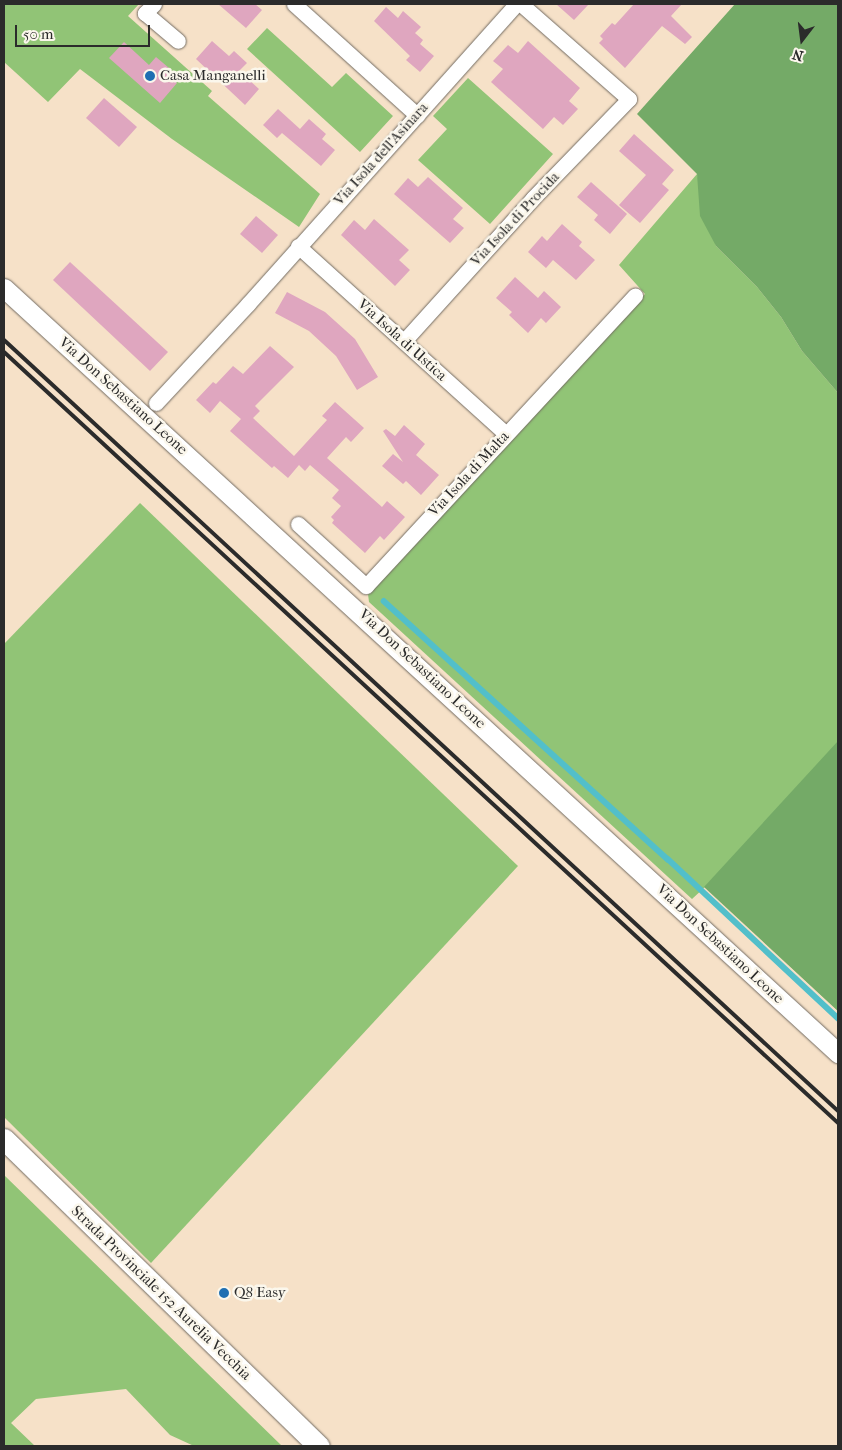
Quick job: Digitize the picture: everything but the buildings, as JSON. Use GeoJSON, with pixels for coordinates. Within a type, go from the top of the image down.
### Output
{"type":"FeatureCollection","features":[{"type":"Feature","properties":{"kind":"main road","name":"Strada Provinciale 152 Aurelia Vecchia"},"geometry":{"type":"LineString","coordinates":[[4,1140],[319,1446]]}},
{"type":"Feature","properties":{"kind":"street"},"geometry":{"type":"LineString","coordinates":[[154,4],[146,13],[178,41]]}},
{"type":"Feature","properties":{"kind":"street"},"geometry":{"type":"LineString","coordinates":[[294,4],[417,114]]}},
{"type":"Feature","properties":{"kind":"street","name":"Via Isola dell'Asinara"},"geometry":{"type":"LineString","coordinates":[[156,403],[246,306],[516,4]]}},
{"type":"Feature","properties":{"kind":"street","name":"Via Isola di Procida"},"geometry":{"type":"LineString","coordinates":[[404,341],[533,198],[629,99],[521,4]]}},
{"type":"Feature","properties":{"kind":"street","name":"Via Isola di Ustica"},"geometry":{"type":"LineString","coordinates":[[298,246],[506,434]]}},
{"type":"Feature","properties":{"kind":"street","name":"Via Don Sebastiano Leone"},"geometry":{"type":"LineString","coordinates":[[4,288],[838,1053]]}},
{"type":"Feature","properties":{"kind":"street","name":"Via Isola di Malta"},"geometry":{"type":"LineString","coordinates":[[298,524],[366,586],[635,295]]}},
{"type":"Feature","properties":{"kind":"green space"},"geometry":{"type":"Polygon","coordinates":[[[4,4],[139,4],[128,16],[212,91],[208,96],[320,194],[299,227],[172,139],[80,69],[48,102],[4,62],[4,4]]]}},
{"type":"Feature","properties":{"kind":"green space"},"geometry":{"type":"Polygon","coordinates":[[[735,4],[838,4],[838,393],[802,351],[781,317],[757,287],[716,246],[700,216],[697,174],[637,114],[735,4]]]}},
{"type":"Feature","properties":{"kind":"green space"},"geometry":{"type":"Polygon","coordinates":[[[267,28],[332,87],[346,73],[393,116],[360,152],[247,49],[267,28]]]}},
{"type":"Feature","properties":{"kind":"green space"},"geometry":{"type":"Polygon","coordinates":[[[468,78],[553,154],[490,224],[418,160],[447,129],[433,116],[468,78]]]}},
{"type":"Feature","properties":{"kind":"green space"},"geometry":{"type":"Polygon","coordinates":[[[697,174],[716,246],[757,287],[781,317],[802,351],[838,393],[838,1011],[705,887],[692,899],[369,602],[368,594],[645,294],[619,265],[697,174]]]}},
{"type":"Feature","properties":{"kind":"green space"},"geometry":{"type":"Polygon","coordinates":[[[140,503],[518,866],[151,1263],[4,1117],[4,644],[140,503]]]}},
{"type":"Feature","properties":{"kind":"green space"},"geometry":{"type":"Polygon","coordinates":[[[838,741],[838,1011],[704,887],[838,741]]]}},
{"type":"Feature","properties":{"kind":"green space"},"geometry":{"type":"Polygon","coordinates":[[[4,1175],[282,1446],[194,1446],[170,1435],[126,1389],[36,1399],[11,1423],[35,1446],[4,1446],[4,1175]]]}},
{"type":"Feature","properties":{"kind":"waterway"},"geometry":{"type":"LineString","coordinates":[[384,601],[668,859],[838,1018]]}},
{"type":"Feature","properties":{"kind":"railway"},"geometry":{"type":"LineString","coordinates":[[4,340],[838,1111]]}},
{"type":"Feature","properties":{"kind":"railway"},"geometry":{"type":"LineString","coordinates":[[4,352],[838,1123]]}},
{"type":"Feature","properties":{"kind":"place","name":"Casa Manganelli"},"geometry":{"type":"Point","coordinates":[150,76]}},
{"type":"Feature","properties":{"kind":"place","name":"Q8 Easy"},"geometry":{"type":"Point","coordinates":[224,1293]}}]}
